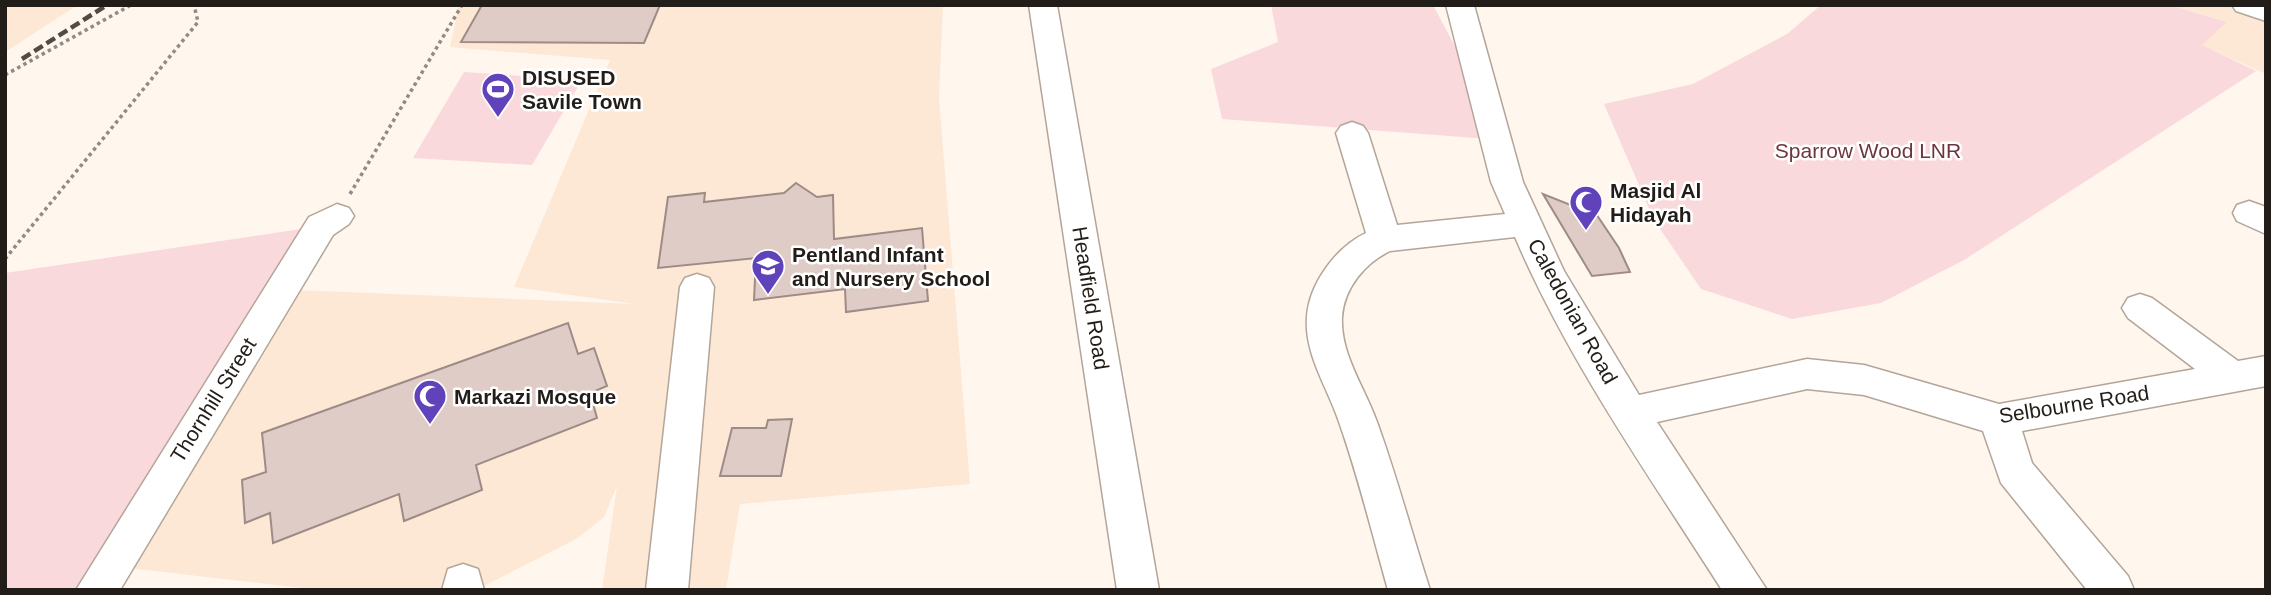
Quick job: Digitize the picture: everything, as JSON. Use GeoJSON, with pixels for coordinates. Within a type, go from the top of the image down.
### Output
{"type":"FeatureCollection","features":[{"type":"Feature","properties":{"kind":"street","name":"Headfield Road"},"geometry":{"type":"LineString","coordinates":[[1043,5],[1138,590]]}},
{"type":"Feature","properties":{"kind":"street","name":"Caledonian Road"},"geometry":{"type":"LineString","coordinates":[[1460,5],[1507,182],[1548,275],[1630,412],[1746,590]]}},
{"type":"Feature","properties":{"kind":"street"},"geometry":{"type":"LineString","coordinates":[[2246,5],[2266,12]]}},
{"type":"Feature","properties":{"kind":"street"},"geometry":{"type":"LineString","coordinates":[[1352,133],[1385,239]]}},
{"type":"Feature","properties":{"kind":"street","name":"Thornhill Street"},"geometry":{"type":"LineString","coordinates":[[97,590],[321,226],[337,216]]}},
{"type":"Feature","properties":{"kind":"street"},"geometry":{"type":"LineString","coordinates":[[1409,590],[1357,420],[1327,340],[1324,318],[1329,292],[1362,250],[1385,239],[1526,225]]}},
{"type":"Feature","properties":{"kind":"street"},"geometry":{"type":"LineString","coordinates":[[667,590],[697,287]]}},
{"type":"Feature","properties":{"kind":"street","name":"Selbourne Road"},"geometry":{"type":"LineString","coordinates":[[2140,308],[2249,374]]}},
{"type":"Feature","properties":{"kind":"street","name":"Selbourne Road"},"geometry":{"type":"LineString","coordinates":[[1630,412],[1807,374],[1864,380],[1999,420],[2249,374]]}},
{"type":"Feature","properties":{"kind":"street"},"geometry":{"type":"LineString","coordinates":[[1999,420],[2015,471],[2113,590]]}},
{"type":"Feature","properties":{"kind":"path"},"geometry":{"type":"LineString","coordinates":[[5,75],[131,5]]}},
{"type":"Feature","properties":{"kind":"path"},"geometry":{"type":"LineString","coordinates":[[5,259],[198,22],[194,5]]}},
{"type":"Feature","properties":{"kind":"path"},"geometry":{"type":"LineString","coordinates":[[337,216],[462,5]]}},
{"type":"Feature","properties":{"kind":"shaded area"},"geometry":{"type":"Polygon","coordinates":[[[5,5],[78,5],[5,52],[5,5]]]}},
{"type":"Feature","properties":{"kind":"shaded area"},"geometry":{"type":"Polygon","coordinates":[[[459,5],[943,5],[939,98],[970,484],[740,504],[726,590],[602,590],[617,486],[604,517],[578,538],[476,590],[320,590],[120,567],[297,290],[635,304],[514,287],[610,60],[450,47],[459,5]]]}},
{"type":"Feature","properties":{"kind":"shaded area"},"geometry":{"type":"Polygon","coordinates":[[[2169,5],[2266,5],[2266,74],[2201,45],[2227,22],[2169,5]]]}},
{"type":"Feature","properties":{"kind":"green space"},"geometry":{"type":"Polygon","coordinates":[[[1271,5],[1433,5],[1456,48],[1489,139],[1222,119],[1211,69],[1278,42],[1271,5]]]}},
{"type":"Feature","properties":{"kind":"green space","name":"Sparrow Wood LNR"},"geometry":{"type":"Polygon","coordinates":[[[1821,5],[2169,5],[2227,22],[2202,45],[2256,71],[1964,260],[1881,303],[1792,319],[1701,289],[1654,220],[1604,104],[1693,84],[1787,34],[1821,5]]]}},
{"type":"Feature","properties":{"kind":"green space","name":"DISUSED Savile Town"},"geometry":{"type":"Polygon","coordinates":[[[464,72],[582,80],[532,165],[413,158],[464,72]]]}},
{"type":"Feature","properties":{"kind":"green space"},"geometry":{"type":"Polygon","coordinates":[[[321,226],[81,590],[5,590],[5,273],[321,226]]]}},
{"type":"Feature","properties":{"kind":"building"},"geometry":{"type":"Polygon","coordinates":[[[482,5],[660,5],[644,43],[461,42],[482,5]]]}},
{"type":"Feature","properties":{"kind":"building"},"geometry":{"type":"Polygon","coordinates":[[[796,183],[817,197],[833,195],[834,239],[922,228],[928,301],[846,312],[845,289],[754,300],[756,258],[658,268],[668,197],[705,193],[704,202],[784,193],[796,183]]]}},
{"type":"Feature","properties":{"kind":"building","name":"Masjid Al Hidayah"},"geometry":{"type":"Polygon","coordinates":[[[1582,193],[1619,248],[1630,272],[1592,276],[1543,194],[1578,208],[1582,193]]]}},
{"type":"Feature","properties":{"kind":"building","name":"Markazi Mosque"},"geometry":{"type":"Polygon","coordinates":[[[568,323],[578,354],[594,348],[607,386],[590,393],[597,418],[476,465],[482,490],[404,521],[399,494],[273,543],[270,513],[245,523],[242,480],[266,472],[262,433],[568,323]]]}},
{"type":"Feature","properties":{"kind":"building"},"geometry":{"type":"Polygon","coordinates":[[[792,419],[781,476],[720,476],[732,428],[766,428],[768,420],[792,419]]]}},
{"type":"Feature","properties":{"kind":"railway"},"geometry":{"type":"LineString","coordinates":[[22,59],[107,5]]}},
{"type":"Feature","properties":{"kind":"place","name":"DISUSED Savile Town"},"geometry":{"type":"Point","coordinates":[498,119]}},
{"type":"Feature","properties":{"kind":"place","name":"Masjid Al Hidayah"},"geometry":{"type":"Point","coordinates":[1586,232]}},
{"type":"Feature","properties":{"kind":"place","name":"Pentland Infant and Nursery School"},"geometry":{"type":"Point","coordinates":[768,296]}},
{"type":"Feature","properties":{"kind":"place","name":"Markazi Mosque"},"geometry":{"type":"Point","coordinates":[430,426]}}]}
